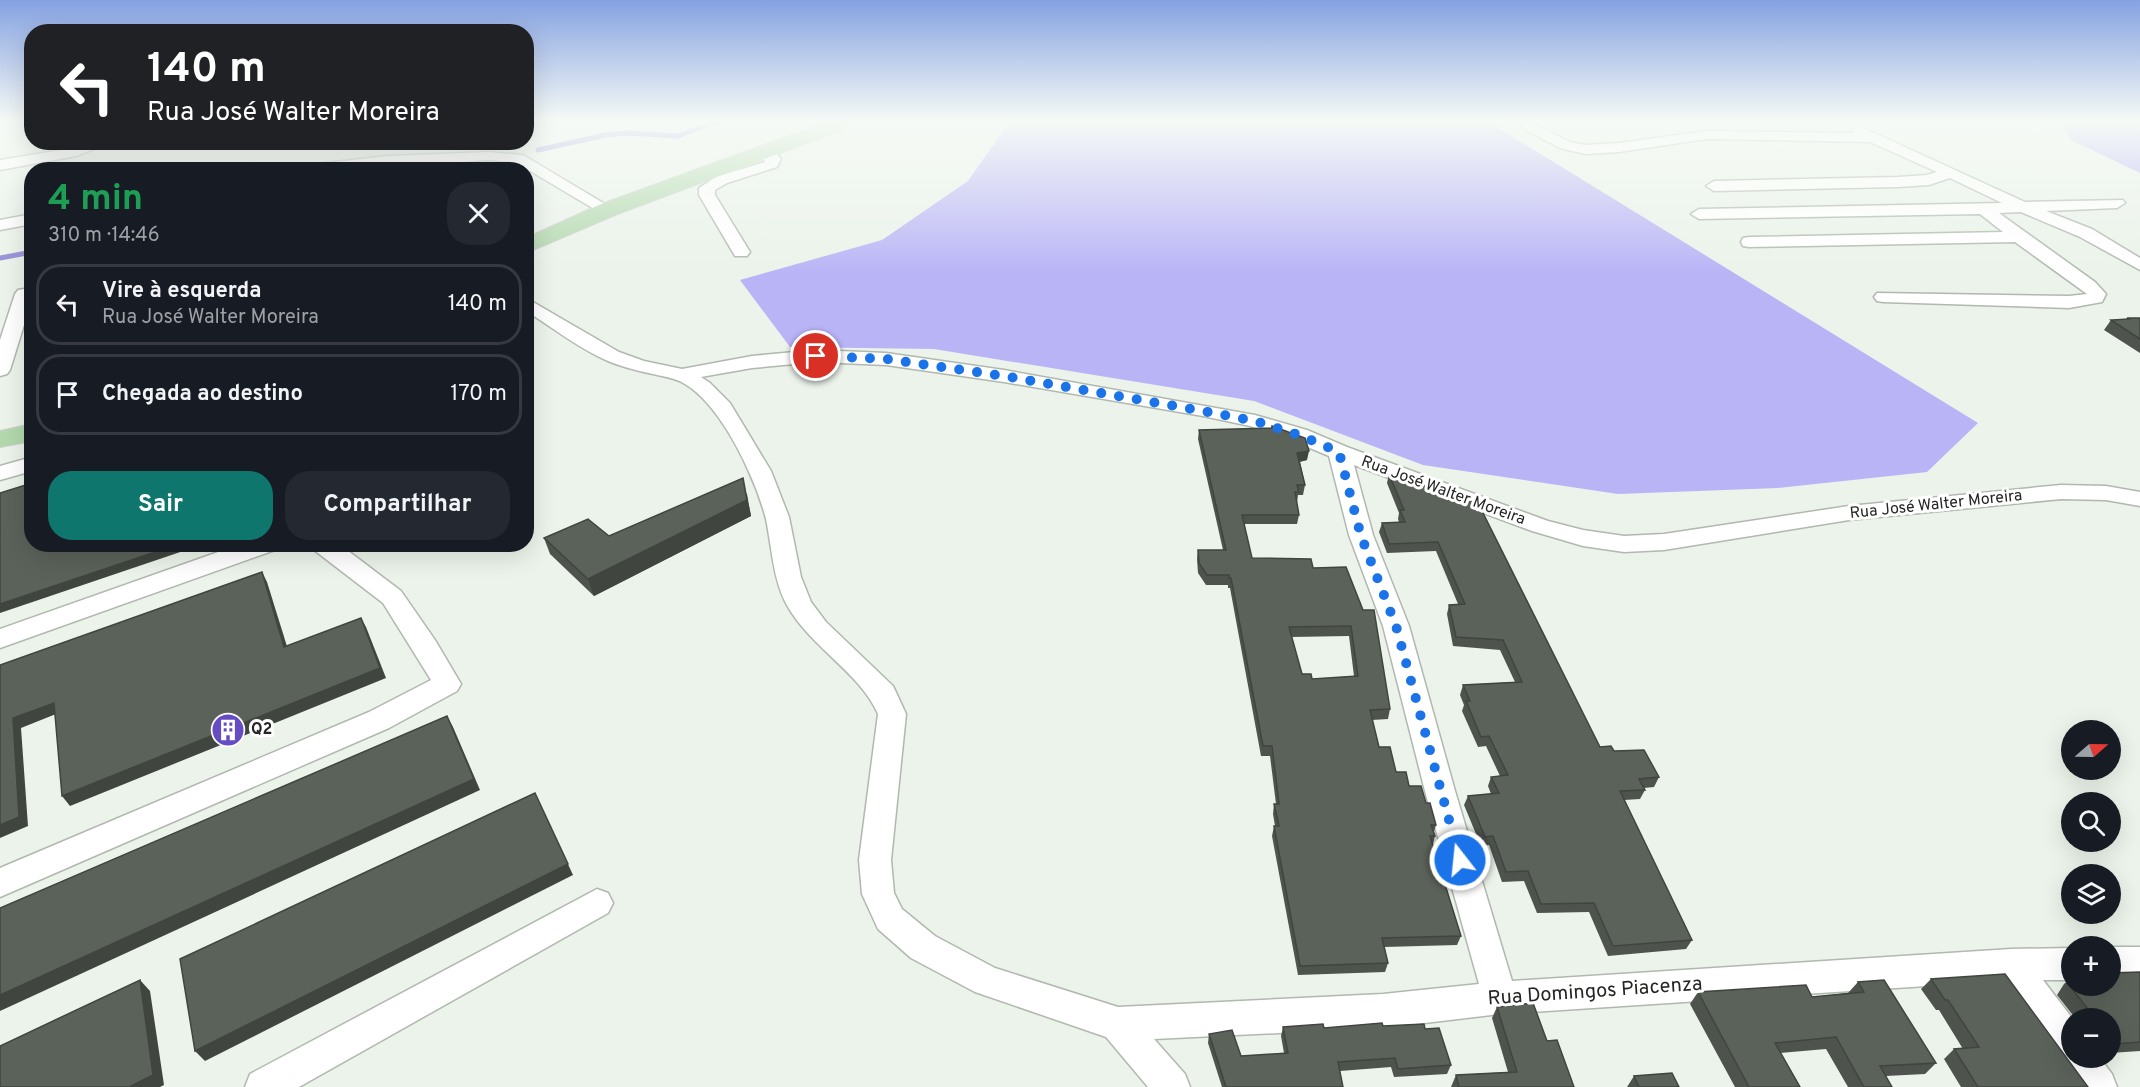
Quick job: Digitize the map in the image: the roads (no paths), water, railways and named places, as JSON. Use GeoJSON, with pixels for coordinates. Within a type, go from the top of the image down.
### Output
{"type":"FeatureCollection","features":[{"type":"Feature","properties":{"kind":"main road"},"geometry":{"type":"LineString","coordinates":[[534,242],[607,210],[711,172]]}},
{"type":"Feature","properties":{"kind":"main road"},"geometry":{"type":"LineString","coordinates":[[0,439],[24,434]]}},
{"type":"Feature","properties":{"kind":"street"},"geometry":{"type":"LineString","coordinates":[[541,172],[607,210]]}},
{"type":"Feature","properties":{"kind":"street"},"geometry":{"type":"LineString","coordinates":[[741,252],[707,195],[707,188],[715,182],[755,172]]}},
{"type":"Feature","properties":{"kind":"street"},"geometry":{"type":"LineString","coordinates":[[1714,186],[1899,182],[1929,180],[1951,172],[2022,207],[2086,233],[2140,265]]}},
{"type":"Feature","properties":{"kind":"street"},"geometry":{"type":"LineString","coordinates":[[1699,214],[1984,209],[2117,203]]}},
{"type":"Feature","properties":{"kind":"street"},"geometry":{"type":"LineString","coordinates":[[1883,297],[2069,302],[2096,298],[2097,294],[2089,286],[2019,237],[1984,209]]}},
{"type":"Feature","properties":{"kind":"street"},"geometry":{"type":"LineString","coordinates":[[0,225],[24,220]]}},
{"type":"Feature","properties":{"kind":"street"},"geometry":{"type":"LineString","coordinates":[[1749,242],[2019,237]]}},
{"type":"Feature","properties":{"kind":"street"},"geometry":{"type":"LineString","coordinates":[[0,370],[24,294]]}},
{"type":"Feature","properties":{"kind":"street"},"geometry":{"type":"LineString","coordinates":[[534,308],[612,356],[639,366],[682,375],[703,387],[723,407],[760,471],[777,517],[789,577],[799,604],[817,629],[883,693],[892,714],[875,861],[878,894],[890,920],[923,946],[987,981],[1118,1024],[1172,1087]]}},
{"type":"Feature","properties":{"kind":"street","name":"Rua José Walter Moreira"},"geometry":{"type":"LineString","coordinates":[[682,375],[752,362],[816,356],[886,359],[1004,376],[1255,421],[1299,435],[1540,526],[1583,538],[1624,544],[1664,542],[1849,513],[2061,492],[2106,493],[2140,499]]}},
{"type":"Feature","properties":{"kind":"street"},"geometry":{"type":"LineString","coordinates":[[1339,452],[1361,536],[1396,626],[1440,791],[1500,998]]}},
{"type":"Feature","properties":{"kind":"street"},"geometry":{"type":"LineString","coordinates":[[0,473],[24,466]]}},
{"type":"Feature","properties":{"kind":"street"},"geometry":{"type":"LineString","coordinates":[[0,639],[245,552]]}},
{"type":"Feature","properties":{"kind":"street"},"geometry":{"type":"LineString","coordinates":[[0,883],[379,720],[447,684],[426,647],[392,597],[333,552]]}},
{"type":"Feature","properties":{"kind":"street"},"geometry":{"type":"LineString","coordinates":[[264,1087],[597,903]]}},
{"type":"Feature","properties":{"kind":"street"},"geometry":{"type":"LineString","coordinates":[[2121,963],[2140,963]]}},
{"type":"Feature","properties":{"kind":"street","name":"Rua Domingos Piacenza"},"geometry":{"type":"LineString","coordinates":[[1118,1024],[1383,1011],[1500,998],[2012,965],[2061,964]]}},
{"type":"Feature","properties":{"kind":"street"},"geometry":{"type":"LineString","coordinates":[[2012,965],[2061,1033]]}},
{"type":"Feature","properties":{"kind":"street"},"geometry":{"type":"LineString","coordinates":[[2085,1068],[2099,1087]]}},
{"type":"Feature","properties":{"kind":"waterway"},"geometry":{"type":"LineString","coordinates":[[0,258],[24,254]]}},
{"type":"Feature","properties":{"kind":"place","name":"Q2"},"geometry":{"type":"Point","coordinates":[228,730]}}]}
